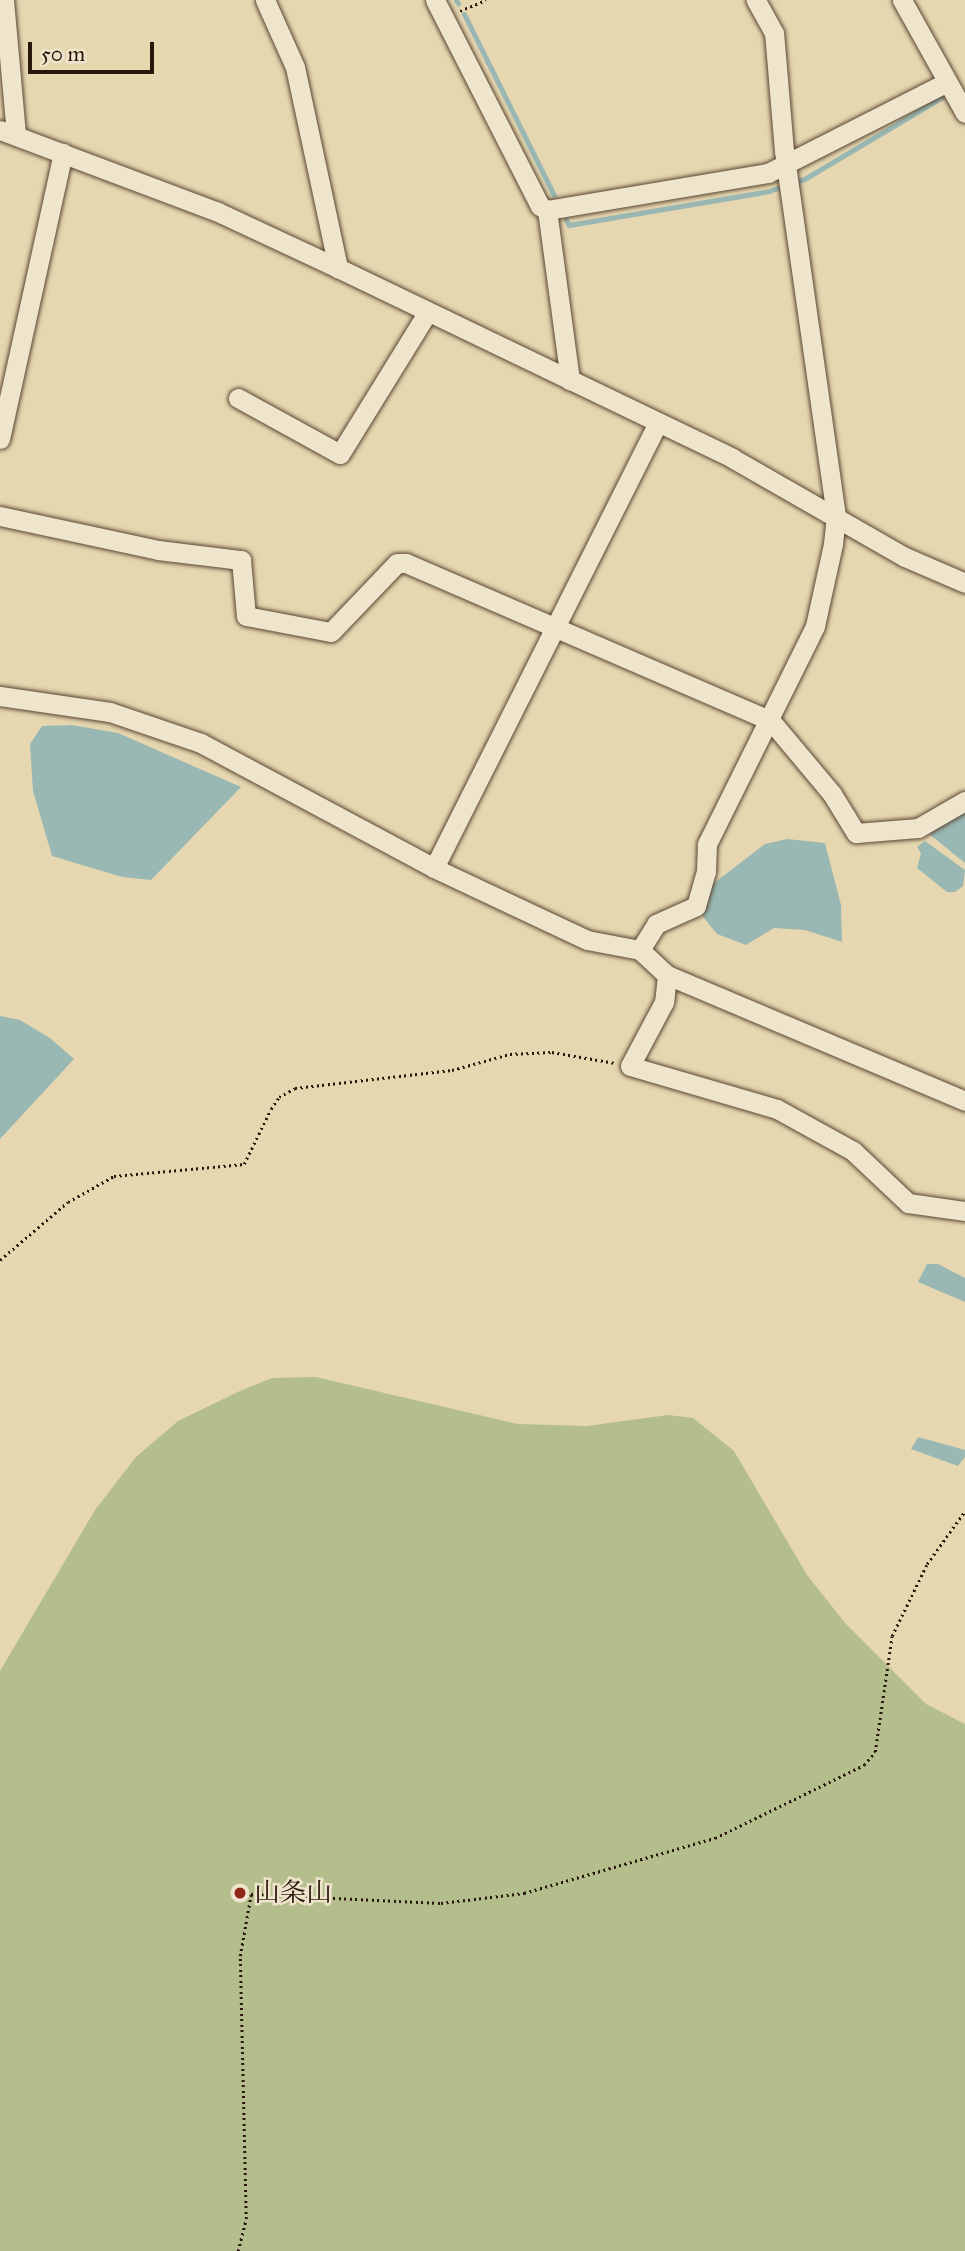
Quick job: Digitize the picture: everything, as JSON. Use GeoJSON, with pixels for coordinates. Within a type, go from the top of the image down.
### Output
{"type":"FeatureCollection","features":[{"type":"Feature","properties":{"kind":"street"},"geometry":{"type":"LineString","coordinates":[[4,0],[8,132],[218,212],[338,268],[658,422],[836,516],[905,556],[965,583]]}},
{"type":"Feature","properties":{"kind":"street"},"geometry":{"type":"LineString","coordinates":[[265,0],[295,67],[338,268]]}},
{"type":"Feature","properties":{"kind":"street"},"geometry":{"type":"LineString","coordinates":[[435,0],[540,206],[547,210],[787,169],[947,82]]}},
{"type":"Feature","properties":{"kind":"street"},"geometry":{"type":"LineString","coordinates":[[640,950],[656,924],[696,906],[706,872],[707,844],[771,721],[815,626],[836,516],[790,195],[774,33],[756,0]]}},
{"type":"Feature","properties":{"kind":"street"},"geometry":{"type":"LineString","coordinates":[[902,0],[965,113]]}},
{"type":"Feature","properties":{"kind":"street"},"geometry":{"type":"LineString","coordinates":[[0,439],[63,153]]}},
{"type":"Feature","properties":{"kind":"street"},"geometry":{"type":"LineString","coordinates":[[547,210],[570,380]]}},
{"type":"Feature","properties":{"kind":"street"},"geometry":{"type":"LineString","coordinates":[[238,398],[340,454],[427,313]]}},
{"type":"Feature","properties":{"kind":"street"},"geometry":{"type":"LineString","coordinates":[[435,868],[556,631],[658,422]]}},
{"type":"Feature","properties":{"kind":"street"},"geometry":{"type":"LineString","coordinates":[[0,516],[158,550],[241,560],[246,616],[331,632],[397,563],[406,563],[556,631],[771,721],[832,794],[856,833],[918,828],[965,800]]}},
{"type":"Feature","properties":{"kind":"street"},"geometry":{"type":"LineString","coordinates":[[0,696],[110,712],[201,743],[435,868],[587,940],[640,950],[667,975],[965,1101]]}},
{"type":"Feature","properties":{"kind":"street"},"geometry":{"type":"LineString","coordinates":[[667,975],[664,1002],[630,1066],[777,1109],[853,1151],[908,1203],[958,1214],[965,1211]]}},
{"type":"Feature","properties":{"kind":"path"},"geometry":{"type":"LineString","coordinates":[[444,18],[486,0]]}},
{"type":"Feature","properties":{"kind":"path"},"geometry":{"type":"LineString","coordinates":[[0,1260],[68,1202],[114,1176],[244,1164],[279,1097],[312,1083],[452,1070],[524,1053],[552,1052],[630,1066]]}},
{"type":"Feature","properties":{"kind":"path"},"geometry":{"type":"LineString","coordinates":[[238,2251],[246,2218],[240,1955],[251,1894],[441,1903],[537,1890],[715,1838],[864,1765],[875,1752],[892,1636],[927,1564],[965,1511]]}},
{"type":"Feature","properties":{"kind":"green space"},"geometry":{"type":"Polygon","coordinates":[[[316,1377],[518,1424],[587,1426],[668,1415],[693,1418],[734,1451],[807,1575],[846,1624],[926,1704],[965,1724],[965,2251],[0,2251],[0,1671],[95,1510],[136,1457],[178,1421],[240,1391],[272,1378],[316,1377]]]}},
{"type":"Feature","properties":{"kind":"water"},"geometry":{"type":"Polygon","coordinates":[[[72,725],[118,733],[241,787],[151,880],[122,877],[52,856],[33,791],[30,744],[42,726],[72,725]]]}},
{"type":"Feature","properties":{"kind":"water"},"geometry":{"type":"Polygon","coordinates":[[[959,809],[965,814],[965,863],[923,829],[959,809]]]}},
{"type":"Feature","properties":{"kind":"water"},"geometry":{"type":"Polygon","coordinates":[[[787,839],[825,843],[841,905],[842,942],[805,930],[774,928],[746,945],[717,934],[700,913],[714,883],[765,844],[787,839]]]}},
{"type":"Feature","properties":{"kind":"water"},"geometry":{"type":"Polygon","coordinates":[[[925,841],[965,870],[963,886],[955,892],[947,892],[917,868],[921,853],[917,847],[925,841]]]}},
{"type":"Feature","properties":{"kind":"water"},"geometry":{"type":"Polygon","coordinates":[[[0,1016],[20,1020],[50,1038],[74,1059],[0,1139],[0,1016]]]}},
{"type":"Feature","properties":{"kind":"water"},"geometry":{"type":"Polygon","coordinates":[[[927,1264],[938,1264],[965,1278],[965,1302],[918,1282],[927,1264]]]}},
{"type":"Feature","properties":{"kind":"water"},"geometry":{"type":"Polygon","coordinates":[[[918,1437],[965,1450],[965,1457],[958,1466],[911,1449],[918,1437]]]}},
{"type":"Feature","properties":{"kind":"waterway"},"geometry":{"type":"LineString","coordinates":[[464,14],[554,195]]}},
{"type":"Feature","properties":{"kind":"waterway"},"geometry":{"type":"LineString","coordinates":[[566,220],[569,225],[769,191],[806,178],[941,98]]}},
{"type":"Feature","properties":{"kind":"place","name":"山条山"},"geometry":{"type":"Point","coordinates":[240,1893]}}]}
